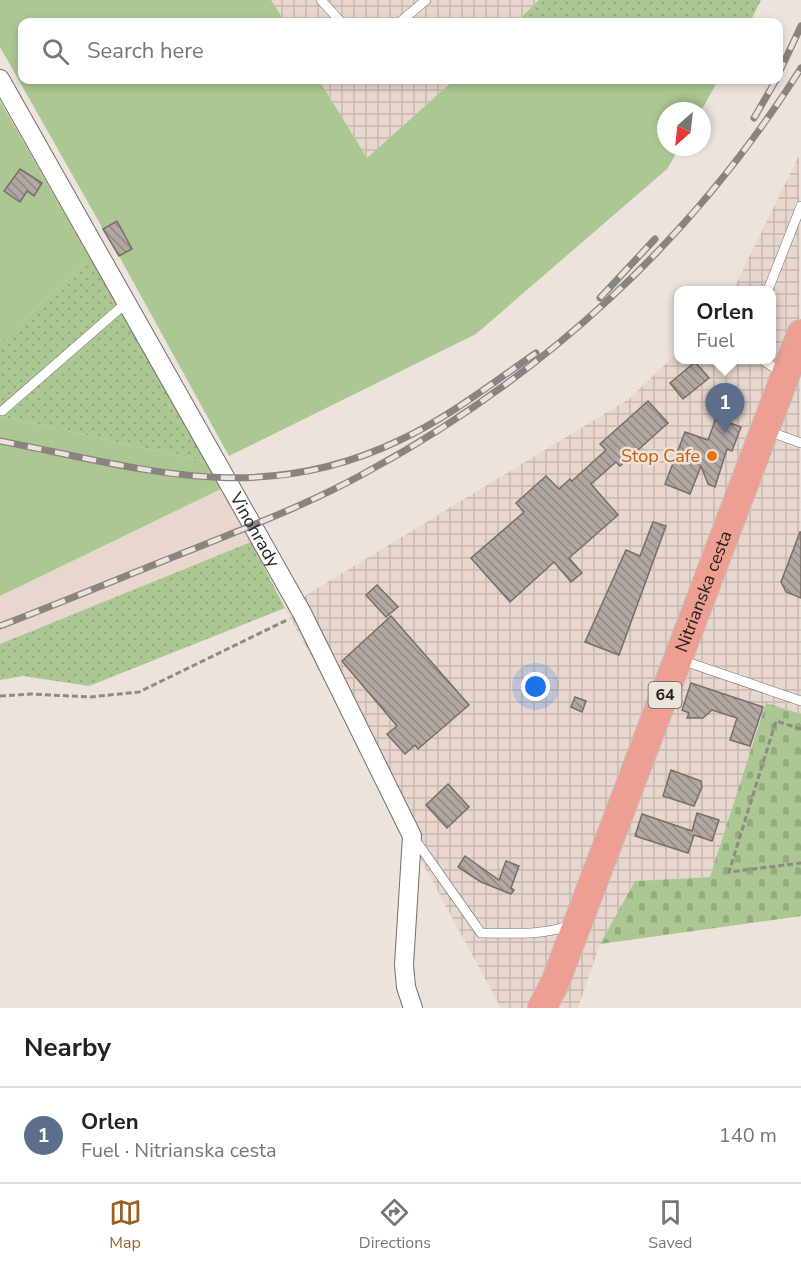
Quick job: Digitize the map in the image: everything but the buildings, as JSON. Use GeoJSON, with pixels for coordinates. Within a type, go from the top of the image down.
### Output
{"type":"FeatureCollection","features":[{"type":"Feature","properties":{"kind":"main road","name":"Nitrianska cesta"},"geometry":{"type":"LineString","coordinates":[[542,1008],[552,995],[577,923],[766,430],[775,367],[801,334]]}},
{"type":"Feature","properties":{"kind":"street","name":"Vinohrady"},"geometry":{"type":"LineString","coordinates":[[0,79],[302,613],[412,836],[404,965],[406,987],[413,1008]]}},
{"type":"Feature","properties":{"kind":"lane"},"geometry":{"type":"LineString","coordinates":[[321,0],[337,18]]}},
{"type":"Feature","properties":{"kind":"lane"},"geometry":{"type":"LineString","coordinates":[[405,18],[426,0]]}},
{"type":"Feature","properties":{"kind":"lane"},"geometry":{"type":"LineString","coordinates":[[770,286],[801,206]]}},
{"type":"Feature","properties":{"kind":"lane"},"geometry":{"type":"LineString","coordinates":[[2,411],[126,303]]}},
{"type":"Feature","properties":{"kind":"lane"},"geometry":{"type":"LineString","coordinates":[[766,430],[801,443]]}},
{"type":"Feature","properties":{"kind":"lane"},"geometry":{"type":"LineString","coordinates":[[679,659],[801,701]]}},
{"type":"Feature","properties":{"kind":"lane"},"geometry":{"type":"LineString","coordinates":[[412,836],[481,933],[538,933],[557,930],[577,923]]}},
{"type":"Feature","properties":{"kind":"path"},"geometry":{"type":"LineString","coordinates":[[0,696],[32,694],[90,697],[139,692],[302,613]]}},
{"type":"Feature","properties":{"kind":"path"},"geometry":{"type":"LineString","coordinates":[[801,729],[776,721],[729,872],[801,863]]}},
{"type":"Feature","properties":{"kind":"shaded area"},"geometry":{"type":"Polygon","coordinates":[[[271,0],[539,0],[520,18],[282,18],[271,0]]]}},
{"type":"Feature","properties":{"kind":"shaded area"},"geometry":{"type":"Polygon","coordinates":[[[321,84],[450,84],[367,158],[321,84]]]}},
{"type":"Feature","properties":{"kind":"shaded area"},"geometry":{"type":"Polygon","coordinates":[[[799,156],[801,714],[766,704],[710,877],[635,881],[600,944],[578,1008],[501,1008],[285,608],[629,399],[674,356],[674,364],[776,364],[776,286],[735,286],[799,156]]]}},
{"type":"Feature","properties":{"kind":"shaded area"},"geometry":{"type":"Polygon","coordinates":[[[223,488],[251,542],[0,644],[0,596],[223,488]]]}},
{"type":"Feature","properties":{"kind":"green space"},"geometry":{"type":"Polygon","coordinates":[[[0,0],[271,0],[282,18],[18,18],[18,79],[0,47],[0,0]]]}},
{"type":"Feature","properties":{"kind":"green space"},"geometry":{"type":"Polygon","coordinates":[[[539,0],[761,0],[752,18],[520,18],[539,0]]]}},
{"type":"Feature","properties":{"kind":"green space"},"geometry":{"type":"Polygon","coordinates":[[[21,84],[321,84],[367,158],[450,84],[716,84],[706,102],[657,102],[657,156],[675,156],[667,169],[476,334],[229,456],[119,256],[132,248],[117,221],[103,229],[21,84]]]}},
{"type":"Feature","properties":{"kind":"green space"},"geometry":{"type":"Polygon","coordinates":[[[0,101],[90,258],[0,342],[0,101]]]}},
{"type":"Feature","properties":{"kind":"green space"},"geometry":{"type":"Polygon","coordinates":[[[90,258],[208,462],[0,416],[0,342],[90,258]]]}},
{"type":"Feature","properties":{"kind":"green space"},"geometry":{"type":"Polygon","coordinates":[[[0,416],[208,462],[223,488],[0,596],[0,416]]]}},
{"type":"Feature","properties":{"kind":"green space"},"geometry":{"type":"Polygon","coordinates":[[[251,542],[285,608],[89,686],[23,676],[0,680],[0,644],[251,542]]]}},
{"type":"Feature","properties":{"kind":"green space"},"geometry":{"type":"Polygon","coordinates":[[[766,703],[801,714],[801,916],[600,944],[635,881],[710,877],[766,703]]]}},
{"type":"Feature","properties":{"kind":"railway"},"geometry":{"type":"LineString","coordinates":[[783,64],[801,26]]}},
{"type":"Feature","properties":{"kind":"railway"},"geometry":{"type":"LineString","coordinates":[[0,626],[239,531],[324,494],[430,435],[493,393],[553,348],[609,299],[663,246],[759,131],[801,68]]}},
{"type":"Feature","properties":{"kind":"railway"},"geometry":{"type":"LineString","coordinates":[[754,118],[774,84]]}},
{"type":"Feature","properties":{"kind":"railway"},"geometry":{"type":"LineString","coordinates":[[600,298],[655,239]]}},
{"type":"Feature","properties":{"kind":"railway"},"geometry":{"type":"LineString","coordinates":[[0,441],[151,471],[248,478],[296,473],[346,461],[398,441],[469,400],[536,353]]}},
{"type":"Feature","properties":{"kind":"place","name":"Orlen"},"geometry":{"type":"Point","coordinates":[725,433]}},
{"type":"Feature","properties":{"kind":"place","name":"Stop Cafe"},"geometry":{"type":"Point","coordinates":[712,456]}}]}
